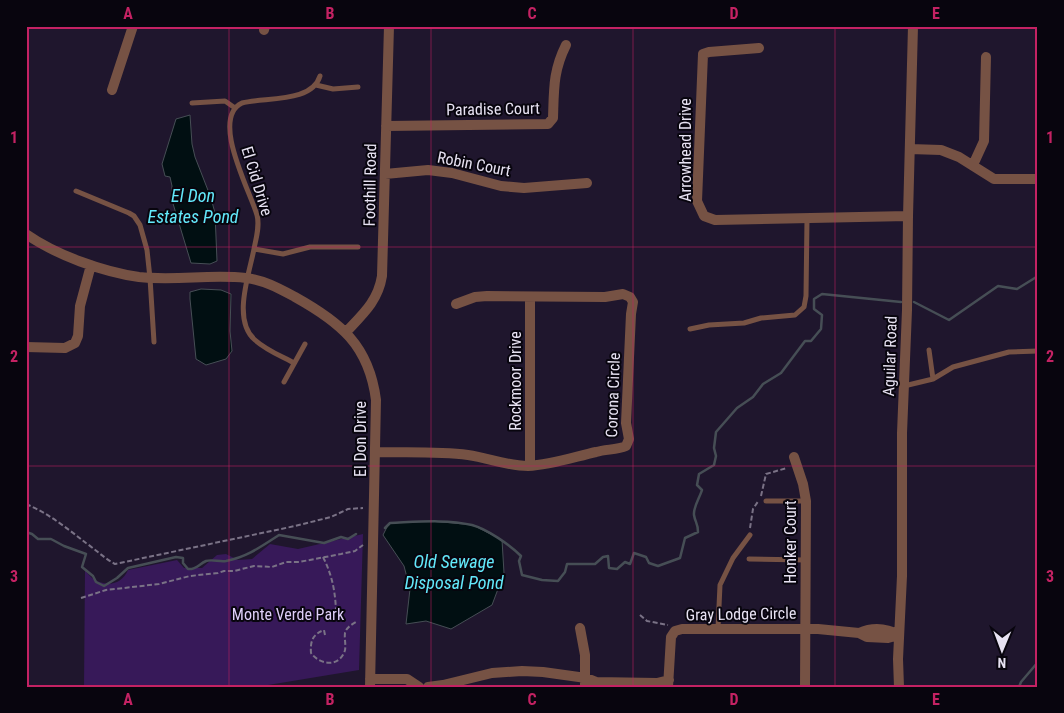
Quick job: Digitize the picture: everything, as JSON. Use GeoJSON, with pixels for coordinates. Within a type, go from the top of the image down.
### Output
{"type":"FeatureCollection","features":[{"type":"Feature","properties":{"kind":"street"},"geometry":{"type":"LineString","coordinates":[[112,90],[133,26]]}},
{"type":"Feature","properties":{"kind":"street","name":"Foothill Road"},"geometry":{"type":"LineString","coordinates":[[346,332],[368,310],[380,286],[383,261],[389,26]]}},
{"type":"Feature","properties":{"kind":"street","name":"Aguilar Road"},"geometry":{"type":"LineString","coordinates":[[899,687],[902,576],[902,433],[914,26]]}},
{"type":"Feature","properties":{"kind":"street","name":"Paradise Court"},"geometry":{"type":"LineString","coordinates":[[386,126],[548,124],[553,118],[556,71],[566,45]]}},
{"type":"Feature","properties":{"kind":"street","name":"Arrowhead Drive"},"geometry":{"type":"LineString","coordinates":[[759,48],[703,54],[697,201],[704,216],[712,220],[908,216]]}},
{"type":"Feature","properties":{"kind":"street"},"geometry":{"type":"LineString","coordinates":[[973,165],[984,141],[986,58]]}},
{"type":"Feature","properties":{"kind":"street"},"geometry":{"type":"LineString","coordinates":[[910,148],[941,150],[960,156],[994,179],[1038,178]]}},
{"type":"Feature","properties":{"kind":"street","name":"Robin Court"},"geometry":{"type":"LineString","coordinates":[[385,174],[428,170],[452,172],[501,186],[524,188],[587,183]]}},
{"type":"Feature","properties":{"kind":"street","name":"El Don Drive"},"geometry":{"type":"LineString","coordinates":[[26,234],[59,253],[92,265],[130,275],[150,278],[225,276],[248,278],[267,283],[322,312],[346,332],[362,356],[373,383],[376,400],[370,683]]}},
{"type":"Feature","properties":{"kind":"street"},"geometry":{"type":"LineString","coordinates":[[26,347],[65,348],[75,344],[78,336],[80,306],[92,265]]}},
{"type":"Feature","properties":{"kind":"street","name":"Corona Circle"},"geometry":{"type":"LineString","coordinates":[[375,452],[460,454],[476,456],[510,466],[530,466],[547,464],[612,448],[620,449],[626,446],[629,439],[626,423],[632,302],[630,296],[623,294],[605,296],[476,297],[456,304]]}},
{"type":"Feature","properties":{"kind":"street","name":"Rockmoor Drive"},"geometry":{"type":"LineString","coordinates":[[530,296],[530,466]]}},
{"type":"Feature","properties":{"kind":"street","name":"Honker Court"},"geometry":{"type":"LineString","coordinates":[[795,461],[803,484],[806,501],[805,629]]}},
{"type":"Feature","properties":{"kind":"street"},"geometry":{"type":"LineString","coordinates":[[580,628],[585,655],[586,682]]}},
{"type":"Feature","properties":{"kind":"street","name":"Gray Lodge Circle"},"geometry":{"type":"LineString","coordinates":[[669,683],[670,643],[671,636],[675,631],[690,628],[805,629],[859,633],[867,638],[888,638],[899,634]]}},
{"type":"Feature","properties":{"kind":"street","name":"Gray Lodge Circle"},"geometry":{"type":"LineString","coordinates":[[804,687],[805,629]]}},
{"type":"Feature","properties":{"kind":"street"},"geometry":{"type":"LineString","coordinates":[[428,687],[457,684],[492,673],[522,671],[543,672],[586,682],[596,675],[615,679],[641,679],[657,676],[669,683]]}},
{"type":"Feature","properties":{"kind":"street"},"geometry":{"type":"LineString","coordinates":[[370,683],[407,680],[419,687]]}},
{"type":"Feature","properties":{"kind":"lane"},"geometry":{"type":"LineString","coordinates":[[192,103],[225,101],[234,108],[247,102],[300,95],[312,90],[320,76]]}},
{"type":"Feature","properties":{"kind":"lane"},"geometry":{"type":"LineString","coordinates":[[316,86],[333,89],[358,87]]}},
{"type":"Feature","properties":{"kind":"lane","name":"El Cid Drive"},"geometry":{"type":"LineString","coordinates":[[234,108],[230,118],[231,138],[257,215],[258,228],[243,310],[244,321],[249,332],[263,346],[294,363]]}},
{"type":"Feature","properties":{"kind":"lane"},"geometry":{"type":"LineString","coordinates":[[76,192],[129,214],[137,220],[147,250],[154,342]]}},
{"type":"Feature","properties":{"kind":"lane"},"geometry":{"type":"LineString","coordinates":[[690,329],[709,324],[744,323],[761,318],[795,315],[804,307],[806,296],[807,218]]}},
{"type":"Feature","properties":{"kind":"lane"},"geometry":{"type":"LineString","coordinates":[[254,248],[283,254],[310,247],[358,247]]}},
{"type":"Feature","properties":{"kind":"lane"},"geometry":{"type":"LineString","coordinates":[[284,382],[305,344]]}},
{"type":"Feature","properties":{"kind":"lane"},"geometry":{"type":"LineString","coordinates":[[930,350],[934,379]]}},
{"type":"Feature","properties":{"kind":"lane"},"geometry":{"type":"LineString","coordinates":[[904,386],[934,379],[953,367],[1010,352],[1038,351]]}},
{"type":"Feature","properties":{"kind":"lane"},"geometry":{"type":"LineString","coordinates":[[766,501],[806,501]]}},
{"type":"Feature","properties":{"kind":"lane"},"geometry":{"type":"LineString","coordinates":[[718,628],[720,585],[733,558],[750,535]]}},
{"type":"Feature","properties":{"kind":"lane"},"geometry":{"type":"LineString","coordinates":[[749,560],[806,560]]}},
{"type":"Feature","properties":{"kind":"path"},"geometry":{"type":"LineString","coordinates":[[750,535],[752,509],[763,492],[766,474],[778,472],[795,461]]}},
{"type":"Feature","properties":{"kind":"path"},"geometry":{"type":"LineString","coordinates":[[26,504],[60,524],[105,559],[115,564],[286,528],[331,516],[348,509],[363,508]]}},
{"type":"Feature","properties":{"kind":"path"},"geometry":{"type":"LineString","coordinates":[[81,598],[106,590],[159,584],[190,576],[234,571],[254,566],[272,567],[286,562],[299,562],[355,551],[363,545]]}},
{"type":"Feature","properties":{"kind":"path"},"geometry":{"type":"LineString","coordinates":[[323,557],[332,575],[336,594],[336,610]]}},
{"type":"Feature","properties":{"kind":"path"},"geometry":{"type":"LineString","coordinates":[[640,615],[642,619],[664,623],[675,631]]}},
{"type":"Feature","properties":{"kind":"path"},"geometry":{"type":"LineString","coordinates":[[325,635],[324,630],[317,632],[313,637],[310,645],[311,653],[321,662],[334,662],[340,659],[344,653],[345,632],[350,625],[356,622]]}},
{"type":"Feature","properties":{"kind":"green space","name":"Monte Verde Park"},"geometry":{"type":"Polygon","coordinates":[[[363,534],[359,670],[256,687],[84,687],[85,570],[95,580],[111,584],[123,578],[128,570],[177,560],[184,568],[202,568],[217,555],[226,554],[238,560],[252,559],[270,544],[298,549],[363,534]]]}},
{"type":"Feature","properties":{"kind":"water","name":"El Don Estates Pond"},"geometry":{"type":"Polygon","coordinates":[[[190,115],[195,157],[215,213],[217,261],[210,264],[191,263],[171,197],[172,186],[170,177],[165,176],[162,164],[176,119],[190,115]]]}},
{"type":"Feature","properties":{"kind":"water"},"geometry":{"type":"Polygon","coordinates":[[[201,289],[221,290],[231,294],[230,331],[232,351],[226,359],[206,365],[196,359],[190,299],[190,292],[201,289]]]}},
{"type":"Feature","properties":{"kind":"water","name":"Old Sewage Disposal Pond"},"geometry":{"type":"Polygon","coordinates":[[[433,521],[473,525],[502,540],[504,573],[492,605],[451,629],[426,621],[406,624],[410,589],[404,566],[383,535],[389,523],[433,521]]]}},
{"type":"Feature","properties":{"kind":"waterway"},"geometry":{"type":"LineString","coordinates":[[914,302],[949,320],[998,286],[1017,289],[1038,276]]}},
{"type":"Feature","properties":{"kind":"waterway"},"geometry":{"type":"LineString","coordinates":[[385,528],[390,523],[441,521],[472,525],[498,538],[521,556],[519,561],[522,575],[542,580],[558,581],[565,572],[567,564],[595,564],[603,557],[608,556],[609,568],[617,569],[625,562],[630,564],[634,553],[646,557],[649,563],[658,566],[680,558],[685,538],[698,532],[694,512],[702,490],[697,485],[699,474],[714,465],[716,432],[737,408],[753,397],[763,384],[781,373],[805,341],[811,341],[821,329],[822,315],[814,309],[814,299],[822,294],[901,302]]}},
{"type":"Feature","properties":{"kind":"waterway"},"geometry":{"type":"LineString","coordinates":[[26,532],[38,539],[51,539],[86,554],[82,567],[93,576],[96,582],[104,586],[128,568],[176,557],[183,558],[183,563],[188,569],[193,569],[206,561],[226,561],[241,557],[279,535],[324,543],[341,537],[348,539],[356,534]]}},
{"type":"Feature","properties":{"kind":"waterway"},"geometry":{"type":"LineString","coordinates":[[1019,687],[1038,662]]}}]}
